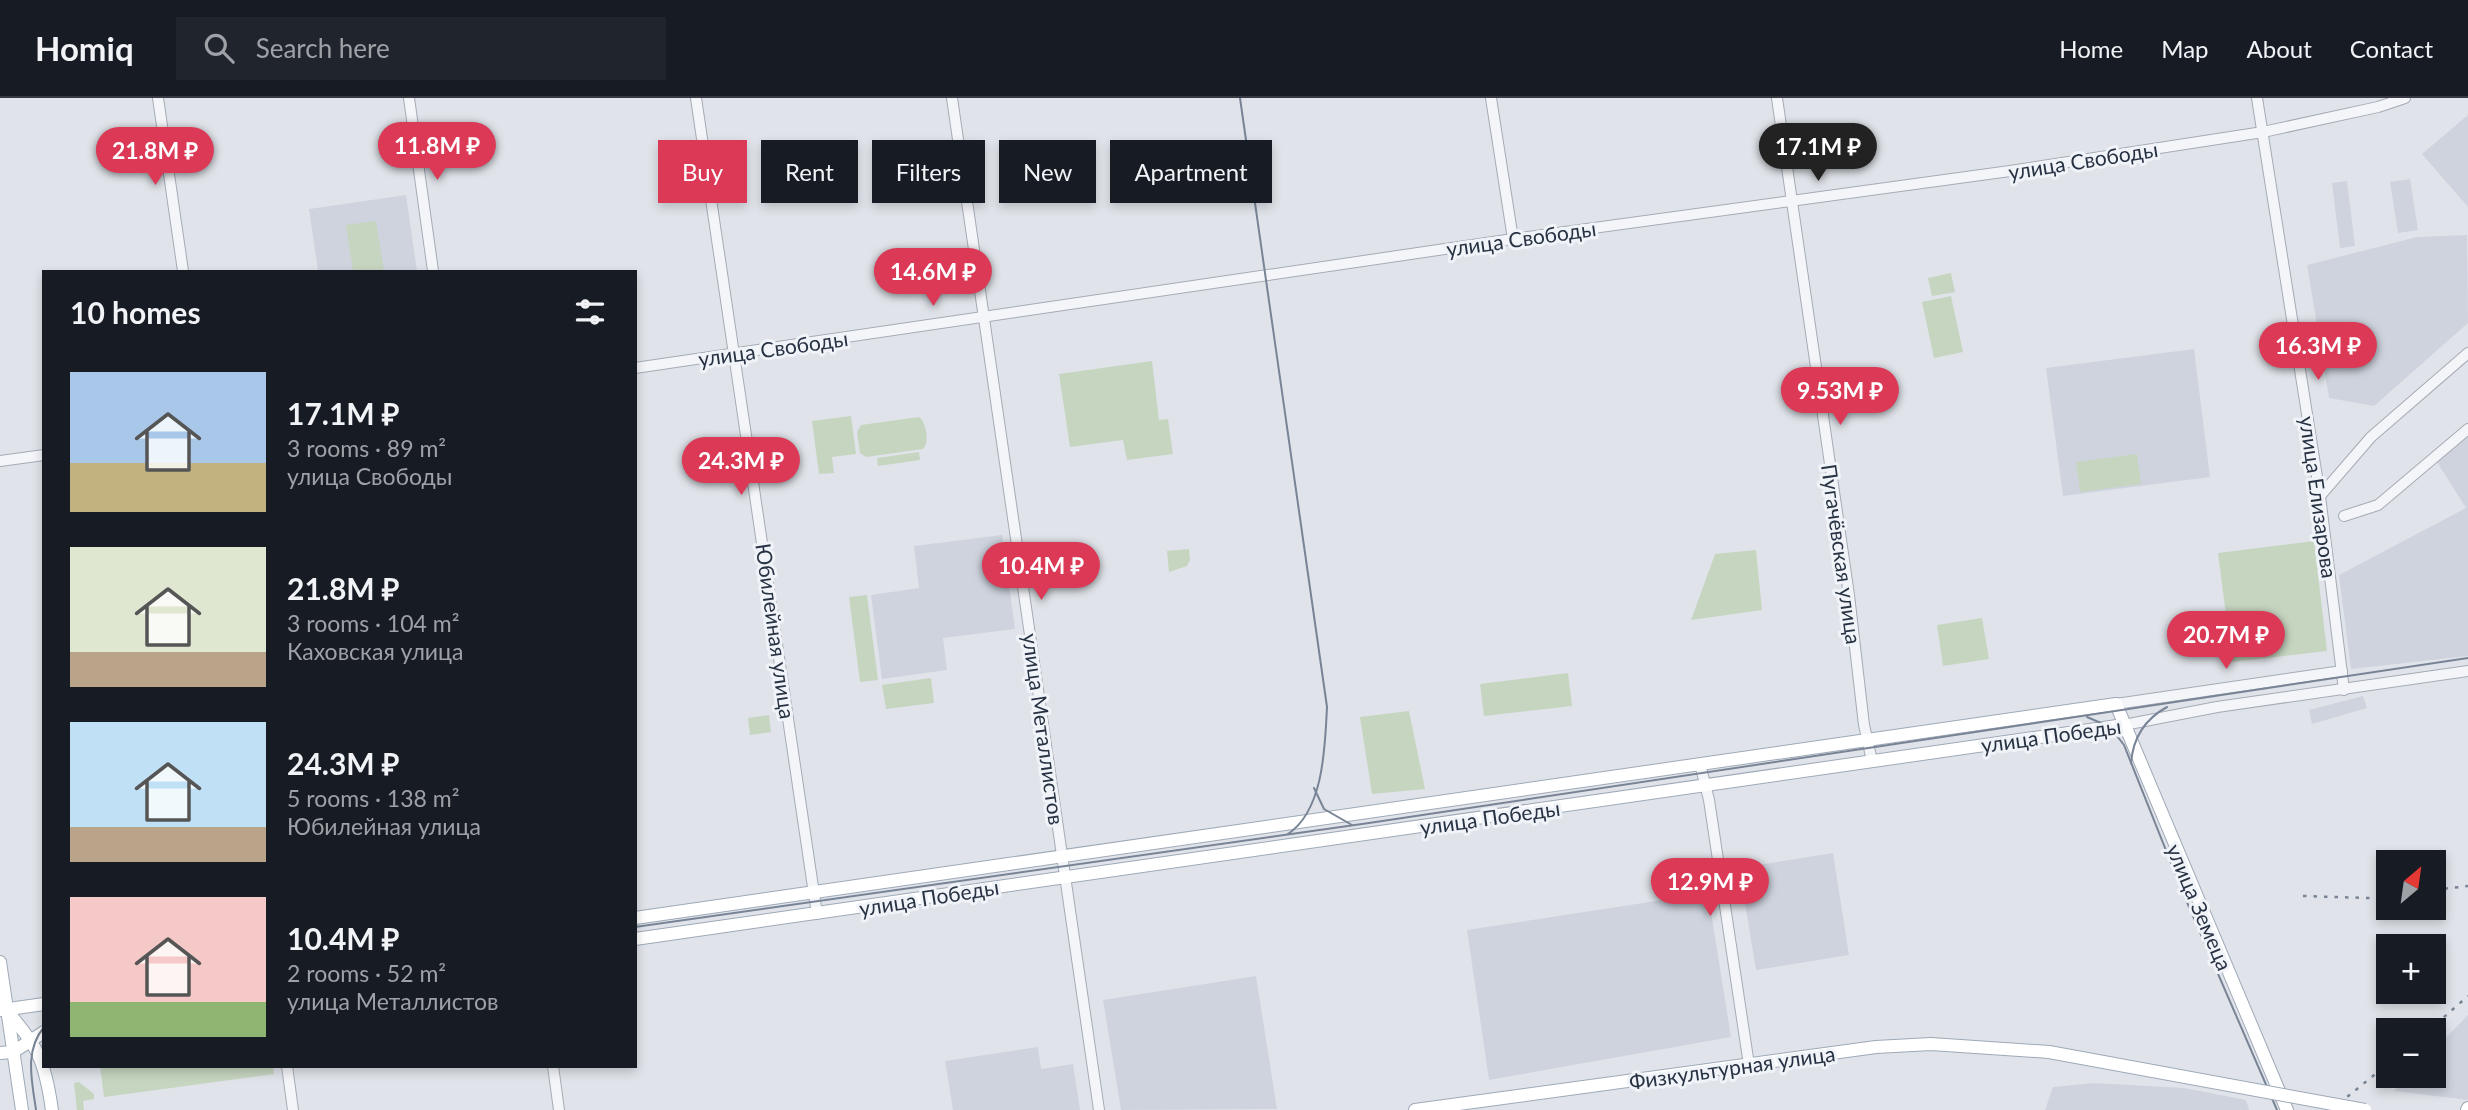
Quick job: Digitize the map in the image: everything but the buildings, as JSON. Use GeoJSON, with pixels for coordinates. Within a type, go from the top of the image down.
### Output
{"type":"FeatureCollection","features":[{"type":"Feature","properties":{"kind":"main road","name":"улица Победы"},"geometry":{"type":"LineString","coordinates":[[637,918],[2116,704]]}},
{"type":"Feature","properties":{"kind":"main road","name":"улица Земеца"},"geometry":{"type":"LineString","coordinates":[[2116,704],[2287,1110]]}},
{"type":"Feature","properties":{"kind":"main road","name":"улица Победы"},"geometry":{"type":"LineString","coordinates":[[637,939],[2124,725]]}},
{"type":"Feature","properties":{"kind":"main road"},"geometry":{"type":"LineString","coordinates":[[0,962],[6,1052],[22,1110]]}},
{"type":"Feature","properties":{"kind":"main road"},"geometry":{"type":"LineString","coordinates":[[3,1010],[42,1004]]}},
{"type":"Feature","properties":{"kind":"main road"},"geometry":{"type":"LineString","coordinates":[[3,1010],[32,1039],[42,1063]]}},
{"type":"Feature","properties":{"kind":"main road"},"geometry":{"type":"LineString","coordinates":[[6,1052],[42,1033]]}},
{"type":"Feature","properties":{"kind":"main road","name":"Физкультурная улица"},"geometry":{"type":"LineString","coordinates":[[1415,1110],[1876,1047],[1931,1044],[2049,1052],[2365,1110]]}},
{"type":"Feature","properties":{"kind":"main road"},"geometry":{"type":"LineString","coordinates":[[44,1068],[52,1110]]}},
{"type":"Feature","properties":{"kind":"street"},"geometry":{"type":"LineString","coordinates":[[158,98],[183,270]]}},
{"type":"Feature","properties":{"kind":"street"},"geometry":{"type":"LineString","coordinates":[[409,98],[433,270]]}},
{"type":"Feature","properties":{"kind":"street","name":"Юбилейная улица"},"geometry":{"type":"LineString","coordinates":[[696,98],[736,353],[817,914]]}},
{"type":"Feature","properties":{"kind":"street","name":"улица Металлистов"},"geometry":{"type":"LineString","coordinates":[[952,98],[1099,1110]]}},
{"type":"Feature","properties":{"kind":"street"},"geometry":{"type":"LineString","coordinates":[[1491,98],[1513,239]]}},
{"type":"Feature","properties":{"kind":"street","name":"Пугачёвская улица"},"geometry":{"type":"LineString","coordinates":[[1777,98],[1872,761]]}},
{"type":"Feature","properties":{"kind":"street","name":"улица Елизарова"},"geometry":{"type":"LineString","coordinates":[[2257,98],[2320,496],[2344,690]]}},
{"type":"Feature","properties":{"kind":"street","name":"улица Свободы"},"geometry":{"type":"LineString","coordinates":[[637,368],[1513,239],[1791,203],[2263,132],[2378,107],[2405,98]]}},
{"type":"Feature","properties":{"kind":"street"},"geometry":{"type":"LineString","coordinates":[[2320,496],[2371,437],[2468,352]]}},
{"type":"Feature","properties":{"kind":"street"},"geometry":{"type":"LineString","coordinates":[[2344,516],[2378,505],[2468,429]]}},
{"type":"Feature","properties":{"kind":"street"},"geometry":{"type":"LineString","coordinates":[[0,461],[42,455]]}},
{"type":"Feature","properties":{"kind":"street","name":"улица Победы"},"geometry":{"type":"LineString","coordinates":[[2116,704],[2342,671]]}},
{"type":"Feature","properties":{"kind":"street","name":"улица Победы"},"geometry":{"type":"LineString","coordinates":[[2124,725],[2217,707],[2468,671]]}},
{"type":"Feature","properties":{"kind":"street"},"geometry":{"type":"LineString","coordinates":[[1700,764],[1706,785],[1749,1065]]}},
{"type":"Feature","properties":{"kind":"street"},"geometry":{"type":"LineString","coordinates":[[287,1068],[293,1110]]}},
{"type":"Feature","properties":{"kind":"street"},"geometry":{"type":"LineString","coordinates":[[553,1068],[559,1110]]}},
{"type":"Feature","properties":{"kind":"shaded area"},"geometry":{"type":"Polygon","coordinates":[[[2468,115],[2468,207],[2422,154],[2468,115]]]}},
{"type":"Feature","properties":{"kind":"shaded area"},"geometry":{"type":"Polygon","coordinates":[[[2410,179],[2418,230],[2398,233],[2390,182],[2410,179]]]}},
{"type":"Feature","properties":{"kind":"shaded area"},"geometry":{"type":"Polygon","coordinates":[[[2347,181],[2355,246],[2340,248],[2332,183],[2347,181]]]}},
{"type":"Feature","properties":{"kind":"shaded area"},"geometry":{"type":"Polygon","coordinates":[[[406,195],[417,270],[318,270],[309,209],[406,195]]]}},
{"type":"Feature","properties":{"kind":"shaded area"},"geometry":{"type":"Polygon","coordinates":[[[2467,235],[2468,323],[2374,406],[2329,398],[2307,265],[2417,237],[2467,235]]]}},
{"type":"Feature","properties":{"kind":"shaded area"},"geometry":{"type":"Polygon","coordinates":[[[2194,349],[2210,477],[2063,496],[2046,368],[2194,349]]]}},
{"type":"Feature","properties":{"kind":"shaded area"},"geometry":{"type":"Polygon","coordinates":[[[2468,436],[2468,656],[2351,669],[2339,575],[2466,508],[2437,462],[2468,436]]]}},
{"type":"Feature","properties":{"kind":"shaded area"},"geometry":{"type":"Polygon","coordinates":[[[1002,535],[1015,629],[943,638],[947,670],[882,679],[871,595],[919,588],[914,546],[1002,535]]]}},
{"type":"Feature","properties":{"kind":"shaded area"},"geometry":{"type":"Polygon","coordinates":[[[2363,696],[2367,708],[2312,724],[2309,710],[2363,696]]]}},
{"type":"Feature","properties":{"kind":"shaded area"},"geometry":{"type":"Polygon","coordinates":[[[1833,853],[1849,955],[1756,970],[1739,868],[1833,853]]]}},
{"type":"Feature","properties":{"kind":"shaded area"},"geometry":{"type":"Polygon","coordinates":[[[1708,893],[1731,1037],[1489,1080],[1467,930],[1708,893]]]}},
{"type":"Feature","properties":{"kind":"shaded area"},"geometry":{"type":"Polygon","coordinates":[[[1256,976],[1277,1109],[1121,1110],[1103,1000],[1256,976]]]}},
{"type":"Feature","properties":{"kind":"shaded area"},"geometry":{"type":"Polygon","coordinates":[[[2468,1015],[2468,1100],[2394,1091],[2397,1088],[2446,1088],[2446,1038],[2468,1015]]]}},
{"type":"Feature","properties":{"kind":"shaded area"},"geometry":{"type":"Polygon","coordinates":[[[1038,1047],[1041,1069],[1073,1064],[1080,1110],[953,1110],[945,1061],[1038,1047]]]}},
{"type":"Feature","properties":{"kind":"shaded area"},"geometry":{"type":"Polygon","coordinates":[[[2094,1083],[2184,1088],[2246,1100],[2249,1110],[2045,1110],[2053,1087],[2094,1083]]]}},
{"type":"Feature","properties":{"kind":"green space"},"geometry":{"type":"Polygon","coordinates":[[[376,221],[384,270],[353,270],[346,225],[376,221]]]}},
{"type":"Feature","properties":{"kind":"green space"},"geometry":{"type":"Polygon","coordinates":[[[1951,273],[1955,292],[1932,296],[1928,278],[1951,273]]]}},
{"type":"Feature","properties":{"kind":"green space"},"geometry":{"type":"Polygon","coordinates":[[[1951,296],[1963,352],[1934,358],[1922,302],[1951,296]]]}},
{"type":"Feature","properties":{"kind":"green space"},"geometry":{"type":"Polygon","coordinates":[[[1152,361],[1159,420],[1168,419],[1173,454],[1127,460],[1123,440],[1070,447],[1059,374],[1152,361]]]}},
{"type":"Feature","properties":{"kind":"green space"},"geometry":{"type":"Polygon","coordinates":[[[851,416],[856,454],[832,457],[834,473],[819,474],[812,421],[851,416]]]}},
{"type":"Feature","properties":{"kind":"green space"},"geometry":{"type":"Polygon","coordinates":[[[919,417],[926,432],[923,449],[866,457],[860,453],[857,432],[861,425],[919,417]]]}},
{"type":"Feature","properties":{"kind":"green space"},"geometry":{"type":"Polygon","coordinates":[[[919,452],[920,460],[878,466],[877,458],[919,452]]]}},
{"type":"Feature","properties":{"kind":"green space"},"geometry":{"type":"Polygon","coordinates":[[[2137,454],[2141,484],[2080,492],[2076,462],[2137,454]]]}},
{"type":"Feature","properties":{"kind":"green space"},"geometry":{"type":"Polygon","coordinates":[[[2314,541],[2327,651],[2232,662],[2218,553],[2314,541]]]}},
{"type":"Feature","properties":{"kind":"green space"},"geometry":{"type":"Polygon","coordinates":[[[1189,549],[1190,560],[1187,566],[1169,572],[1167,551],[1189,549]]]}},
{"type":"Feature","properties":{"kind":"green space"},"geometry":{"type":"Polygon","coordinates":[[[1756,550],[1762,610],[1691,620],[1715,554],[1756,550]]]}},
{"type":"Feature","properties":{"kind":"green space"},"geometry":{"type":"Polygon","coordinates":[[[867,595],[878,680],[860,682],[849,597],[867,595]]]}},
{"type":"Feature","properties":{"kind":"green space"},"geometry":{"type":"Polygon","coordinates":[[[1982,618],[1989,659],[1943,666],[1937,625],[1982,618]]]}},
{"type":"Feature","properties":{"kind":"green space"},"geometry":{"type":"Polygon","coordinates":[[[1568,673],[1572,706],[1484,716],[1480,684],[1568,673]]]}},
{"type":"Feature","properties":{"kind":"green space"},"geometry":{"type":"Polygon","coordinates":[[[931,678],[934,703],[886,709],[882,685],[931,678]]]}},
{"type":"Feature","properties":{"kind":"green space"},"geometry":{"type":"Polygon","coordinates":[[[1409,711],[1425,789],[1372,794],[1360,717],[1409,711]]]}},
{"type":"Feature","properties":{"kind":"green space"},"geometry":{"type":"Polygon","coordinates":[[[769,715],[771,732],[750,735],[748,718],[769,715]]]}},
{"type":"Feature","properties":{"kind":"green space"},"geometry":{"type":"Polygon","coordinates":[[[100,1068],[273,1068],[274,1074],[104,1097],[100,1068]]]}},
{"type":"Feature","properties":{"kind":"green space"},"geometry":{"type":"Polygon","coordinates":[[[79,1082],[94,1094],[94,1099],[83,1101],[84,1110],[77,1110],[74,1083],[79,1082]]]}},
{"type":"Feature","properties":{"kind":"tram line"},"geometry":{"type":"LineString","coordinates":[[1240,98],[1327,707],[1323,758],[1316,794],[1300,823],[1288,834]]}},
{"type":"Feature","properties":{"kind":"tram line"},"geometry":{"type":"LineString","coordinates":[[637,927],[1369,823],[2468,658]]}},
{"type":"Feature","properties":{"kind":"tram line"},"geometry":{"type":"LineString","coordinates":[[2131,763],[2134,745],[2141,730],[2152,717],[2167,707]]}},
{"type":"Feature","properties":{"kind":"tram line"},"geometry":{"type":"LineString","coordinates":[[2087,717],[2110,727],[2124,745],[2183,893],[2277,1110]]}},
{"type":"Feature","properties":{"kind":"tram line"},"geometry":{"type":"LineString","coordinates":[[1314,788],[1324,809],[1352,825]]}},
{"type":"Feature","properties":{"kind":"tram line"},"geometry":{"type":"LineString","coordinates":[[36,1110],[31,1067],[34,1046],[42,1030]]}},
{"type":"Feature","properties":{"kind":"railway"},"geometry":{"type":"LineString","coordinates":[[2446,889],[2468,886]]}},
{"type":"Feature","properties":{"kind":"railway"},"geometry":{"type":"LineString","coordinates":[[2303,896],[2376,897]]}},
{"type":"Feature","properties":{"kind":"railway"},"geometry":{"type":"LineString","coordinates":[[2443,1018],[2468,996]]}},
{"type":"Feature","properties":{"kind":"railway"},"geometry":{"type":"LineString","coordinates":[[2331,1110],[2376,1074]]}}]}
